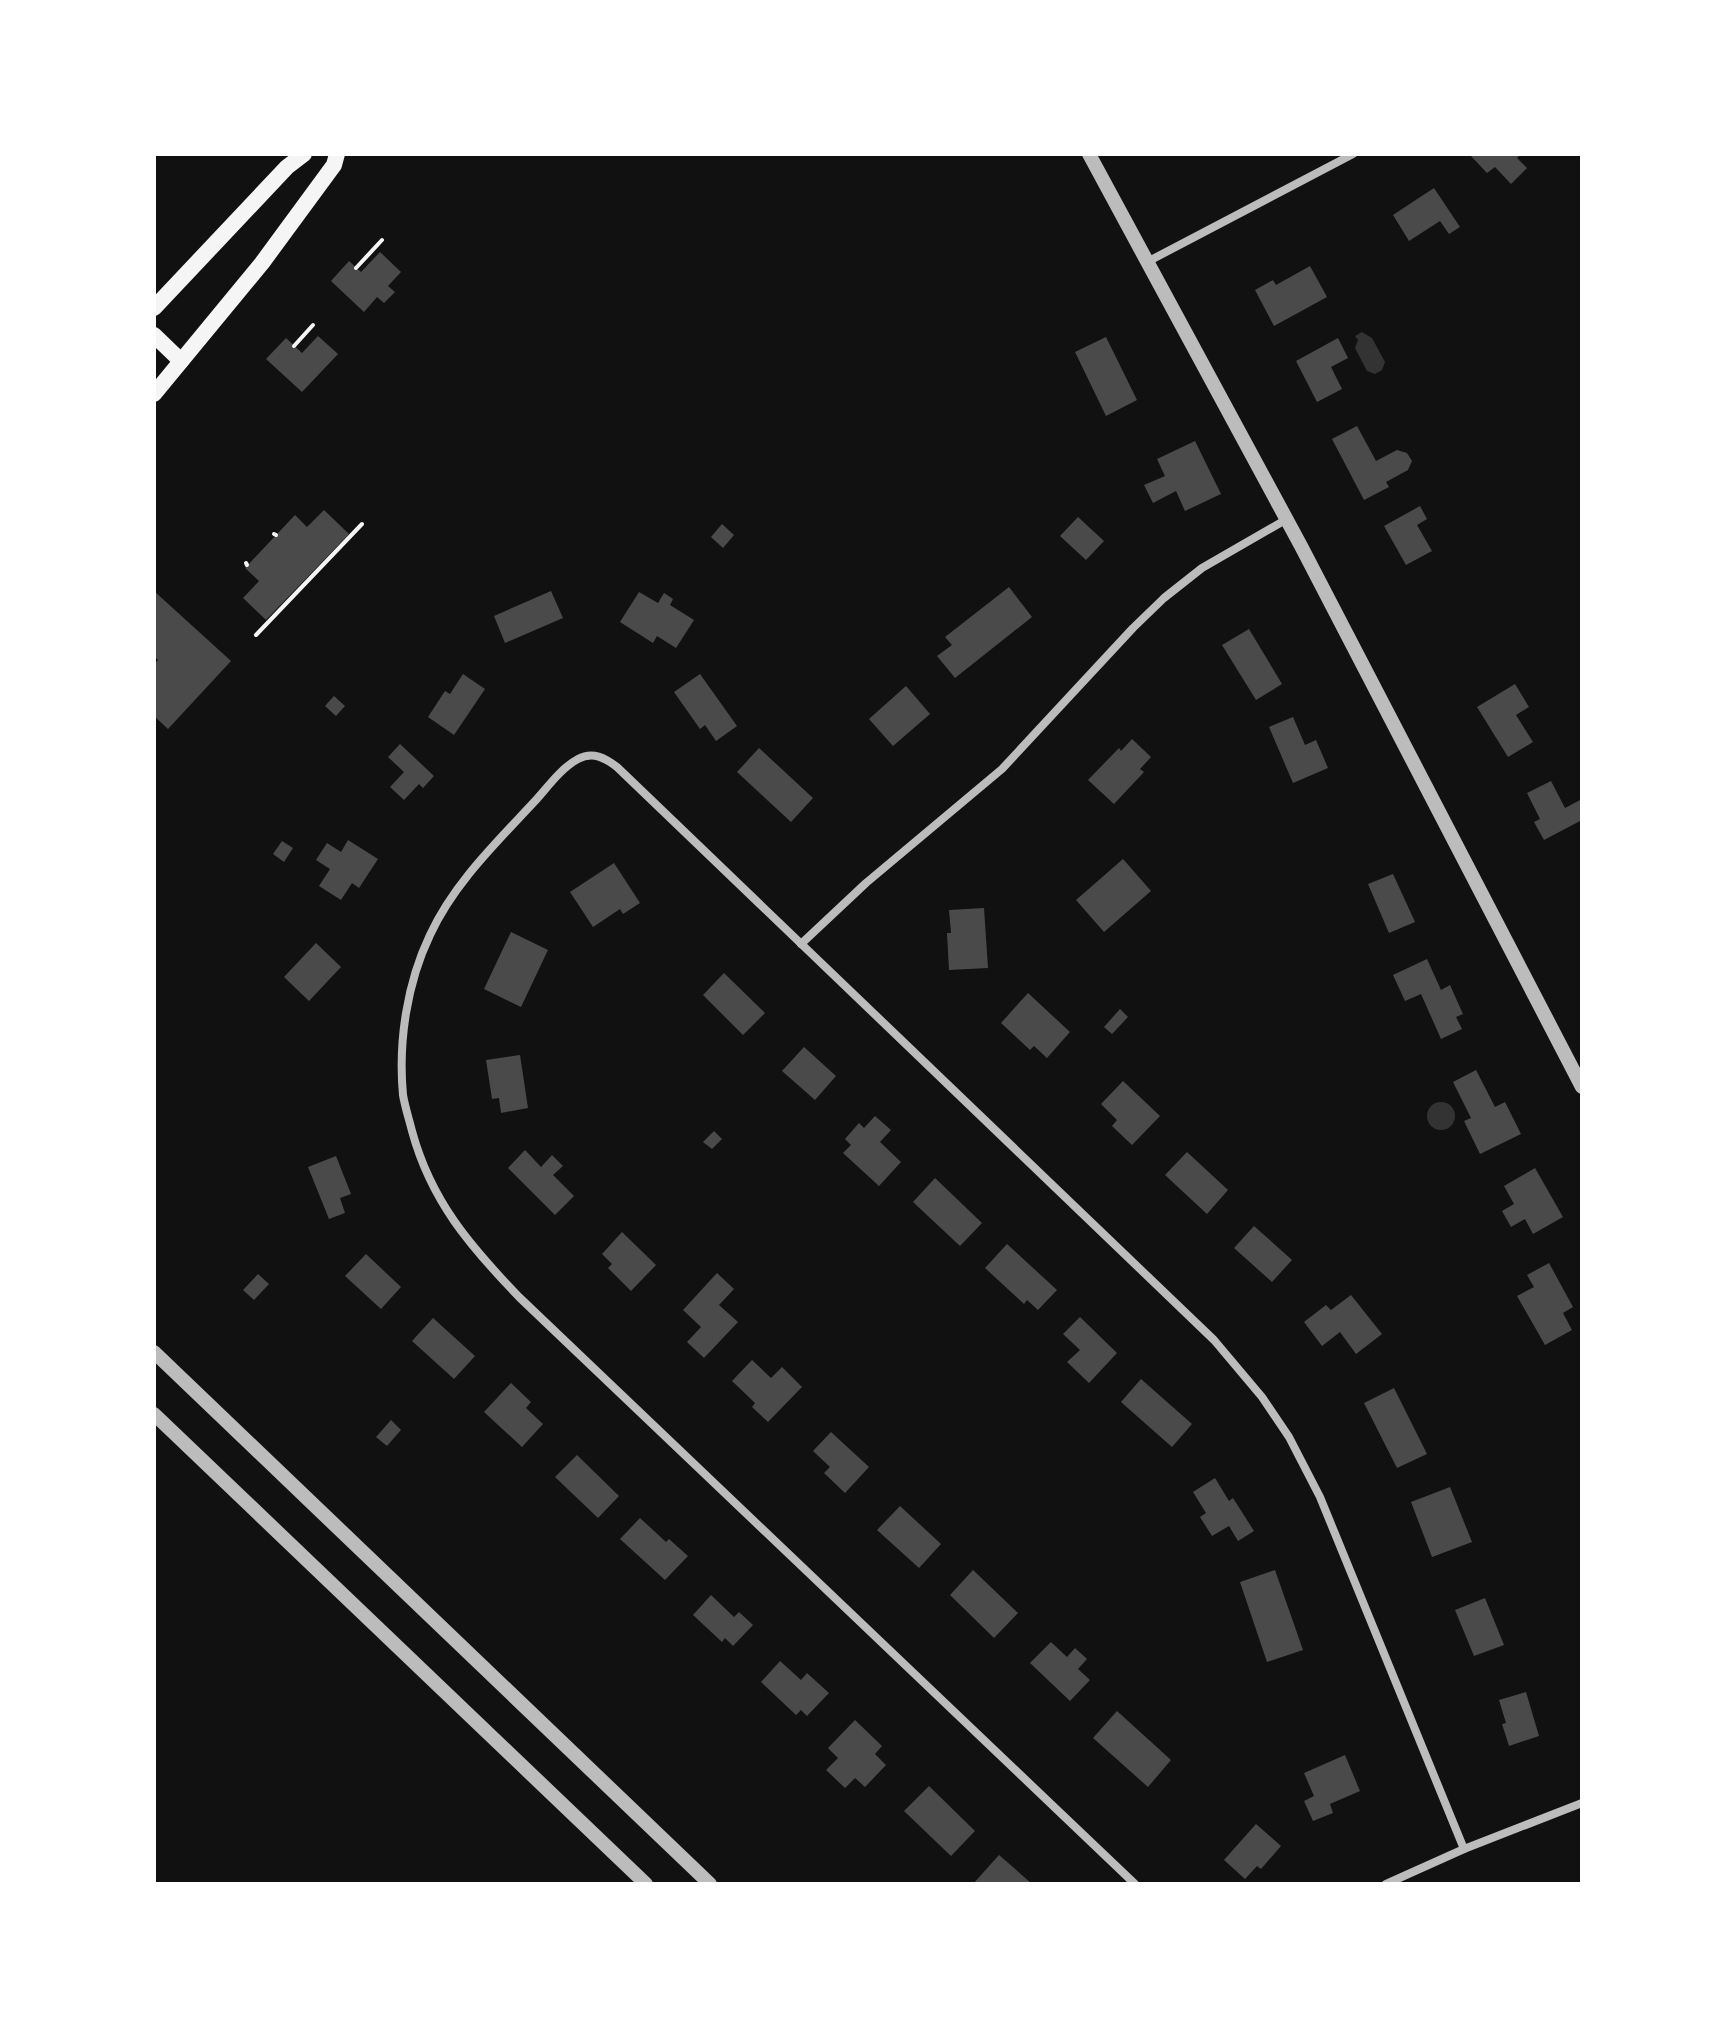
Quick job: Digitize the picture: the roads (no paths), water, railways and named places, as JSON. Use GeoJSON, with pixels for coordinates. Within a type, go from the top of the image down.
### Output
{"type":"FeatureCollection","features":[{"type":"Feature","properties":{"kind":"main road"},"geometry":{"type":"LineString","coordinates":[[154,308],[287,167],[304,154]]}},
{"type":"Feature","properties":{"kind":"main road"},"geometry":{"type":"LineString","coordinates":[[154,394],[262,263],[334,165],[337,154]]}},
{"type":"Feature","properties":{"kind":"main road"},"geometry":{"type":"LineString","coordinates":[[154,335],[181,361]]}},
{"type":"Feature","properties":{"kind":"street"},"geometry":{"type":"LineString","coordinates":[[1089,154],[1287,519],[1582,1087]]}},
{"type":"Feature","properties":{"kind":"street"},"geometry":{"type":"LineString","coordinates":[[1147,262],[1353,154]]}},
{"type":"Feature","properties":{"kind":"street"},"geometry":{"type":"LineString","coordinates":[[801,944],[866,883],[1002,769],[1164,598],[1202,568],[1287,519]]}},
{"type":"Feature","properties":{"kind":"street"},"geometry":{"type":"LineString","coordinates":[[1135,1884],[519,1297],[479,1256],[439,1200],[421,1161],[403,1097],[405,1016],[416,969],[443,911],[475,867],[570,764],[580,758],[590,755],[617,767],[1214,1340],[1262,1397],[1289,1437],[1333,1524],[1464,1849]]}},
{"type":"Feature","properties":{"kind":"street"},"geometry":{"type":"LineString","coordinates":[[154,1352],[710,1884]]}},
{"type":"Feature","properties":{"kind":"street"},"geometry":{"type":"LineString","coordinates":[[154,1414],[646,1884]]}},
{"type":"Feature","properties":{"kind":"street"},"geometry":{"type":"LineString","coordinates":[[1386,1884],[1464,1849],[1582,1803]]}}]}
